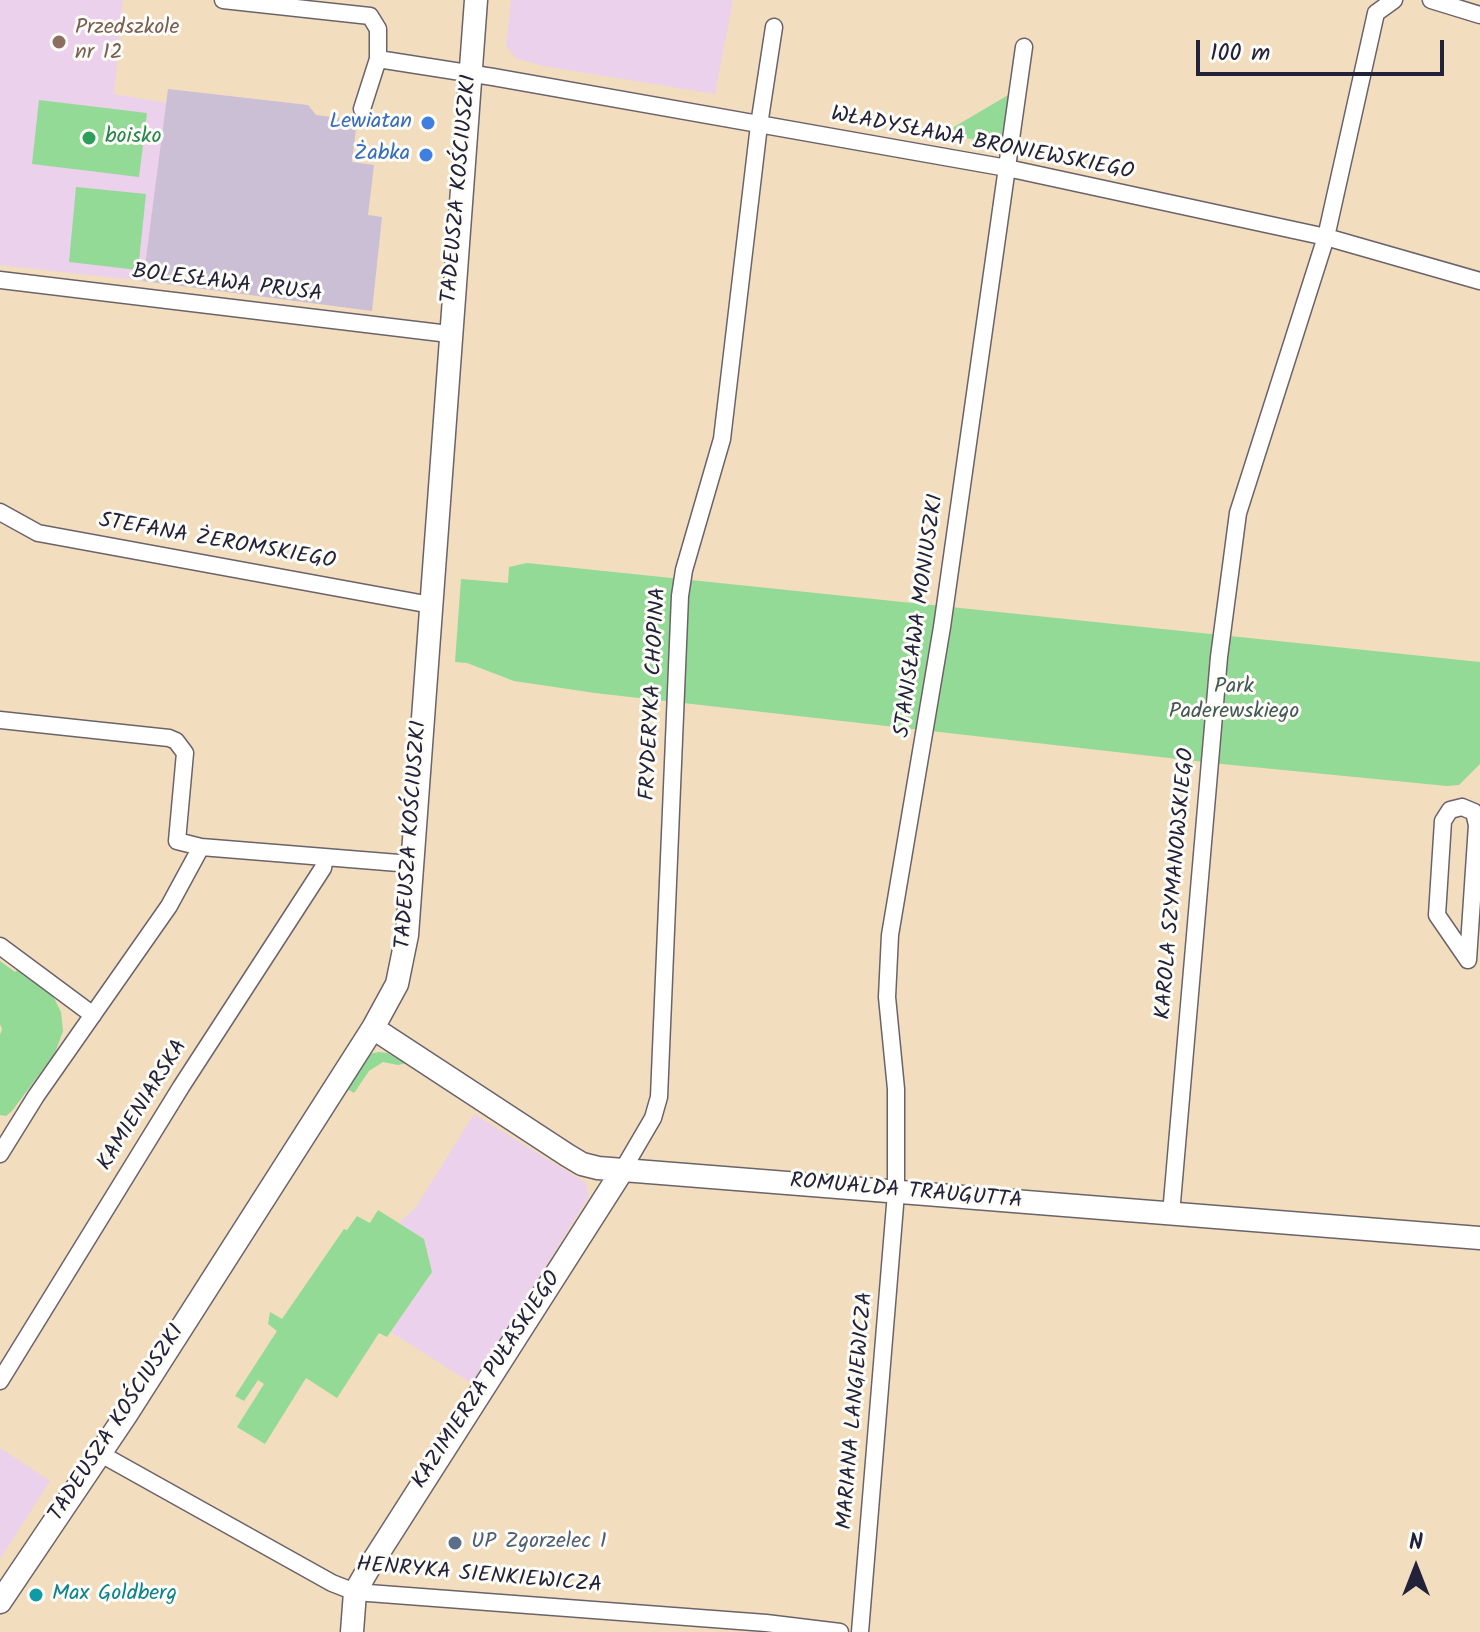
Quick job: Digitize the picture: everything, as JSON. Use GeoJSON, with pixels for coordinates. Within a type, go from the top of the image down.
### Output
{"type":"FeatureCollection","features":[{"type":"Feature","properties":{"kind":"street"},"geometry":{"type":"LineString","coordinates":[[223,0],[370,16],[378,29],[378,59],[362,109]]}},
{"type":"Feature","properties":{"kind":"street","name":"TADEUSZA KOŚCIUSZKI"},"geometry":{"type":"LineString","coordinates":[[0,1602],[373,1028],[397,984],[407,935],[476,0]]}},
{"type":"Feature","properties":{"kind":"street","name":"KAROLA SZYMANOWSKIEGO"},"geometry":{"type":"LineString","coordinates":[[1171,1214],[1218,662],[1238,513],[1326,237],[1376,13],[1394,0]]}},
{"type":"Feature","properties":{"kind":"street"},"geometry":{"type":"LineString","coordinates":[[1431,0],[1480,15]]}},
{"type":"Feature","properties":{"kind":"street","name":"FRYDERYKA CHOPINA"},"geometry":{"type":"LineString","coordinates":[[622,1171],[653,1118],[659,1097],[680,596],[684,570],[722,439],[759,125],[774,27]]}},
{"type":"Feature","properties":{"kind":"street","name":"STANISŁAWA MONIUSZKI"},"geometry":{"type":"LineString","coordinates":[[896,1193],[896,1089],[887,997],[890,935],[926,737],[1024,47]]}},
{"type":"Feature","properties":{"kind":"street","name":"WŁADYSŁAWA BRONIEWSKIEGO"},"geometry":{"type":"LineString","coordinates":[[378,59],[1007,168],[1326,237],[1480,281]]}},
{"type":"Feature","properties":{"kind":"street","name":"BOLESŁAWA PRUSA"},"geometry":{"type":"LineString","coordinates":[[0,280],[449,334]]}},
{"type":"Feature","properties":{"kind":"street","name":"STEFANA ŻEROMSKIEGO"},"geometry":{"type":"LineString","coordinates":[[0,512],[38,533],[431,605]]}},
{"type":"Feature","properties":{"kind":"street"},"geometry":{"type":"LineString","coordinates":[[0,720],[176,741],[185,753],[177,841],[201,847],[411,864]]}},
{"type":"Feature","properties":{"kind":"street"},"geometry":{"type":"LineString","coordinates":[[1462,807],[1474,812],[1477,825],[1474,960],[1437,915],[1443,821],[1450,810],[1462,807]]}},
{"type":"Feature","properties":{"kind":"street"},"geometry":{"type":"LineString","coordinates":[[0,1154],[6,1128],[93,1015],[169,906],[201,847]]}},
{"type":"Feature","properties":{"kind":"street","name":"KAMIENIARSKA"},"geometry":{"type":"LineString","coordinates":[[0,1381],[181,1087],[323,868],[325,857]]}},
{"type":"Feature","properties":{"kind":"street"},"geometry":{"type":"LineString","coordinates":[[0,946],[93,1015]]}},
{"type":"Feature","properties":{"kind":"street","name":"ROMUALDA TRAUGUTTA"},"geometry":{"type":"LineString","coordinates":[[373,1028],[470,1094],[582,1164],[622,1171],[1480,1238]]}},
{"type":"Feature","properties":{"kind":"street","name":"KAZIMIERZA PUŁASKIEGO"},"geometry":{"type":"LineString","coordinates":[[355,1592],[622,1171]]}},
{"type":"Feature","properties":{"kind":"street","name":"MARIANA LANGIEWICZA"},"geometry":{"type":"LineString","coordinates":[[860,1632],[896,1193]]}},
{"type":"Feature","properties":{"kind":"street","name":"HENRYKA SIENKIEWICZA"},"geometry":{"type":"LineString","coordinates":[[99,1453],[332,1583],[355,1592],[766,1623],[840,1632]]}},
{"type":"Feature","properties":{"kind":"street"},"geometry":{"type":"LineString","coordinates":[[352,1632],[355,1592]]}},
{"type":"Feature","properties":{"kind":"shaded area"},"geometry":{"type":"Polygon","coordinates":[[[0,0],[123,0],[114,94],[167,103],[143,281],[0,265],[0,0]]]}},
{"type":"Feature","properties":{"kind":"shaded area"},"geometry":{"type":"Polygon","coordinates":[[[511,0],[733,0],[715,94],[543,66],[515,58],[506,45],[511,0]]]}},
{"type":"Feature","properties":{"kind":"shaded area"},"geometry":{"type":"Polygon","coordinates":[[[168,89],[308,105],[316,115],[357,120],[352,162],[374,165],[368,215],[382,217],[372,311],[143,281],[168,89]]]}},
{"type":"Feature","properties":{"kind":"shaded area"},"geometry":{"type":"Polygon","coordinates":[[[474,1114],[586,1183],[589,1196],[473,1384],[391,1332],[432,1272],[424,1239],[399,1223],[416,1207],[474,1114]]]}},
{"type":"Feature","properties":{"kind":"shaded area"},"geometry":{"type":"Polygon","coordinates":[[[0,1448],[50,1481],[0,1559],[0,1448]]]}},
{"type":"Feature","properties":{"kind":"green space"},"geometry":{"type":"Polygon","coordinates":[[[1010,94],[1000,144],[942,134],[1010,94]]]}},
{"type":"Feature","properties":{"kind":"green space","name":"boisko"},"geometry":{"type":"Polygon","coordinates":[[[39,100],[147,113],[139,177],[32,164],[39,100]]]}},
{"type":"Feature","properties":{"kind":"green space"},"geometry":{"type":"Polygon","coordinates":[[[76,187],[146,194],[138,270],[69,262],[76,187]]]}},
{"type":"Feature","properties":{"kind":"green space","name":"Park Paderewskiego"},"geometry":{"type":"Polygon","coordinates":[[[527,563],[1480,662],[1480,764],[1459,785],[1447,786],[1222,764],[595,693],[514,681],[467,663],[455,662],[461,579],[508,583],[509,567],[527,563]]]}},
{"type":"Feature","properties":{"kind":"green space"},"geometry":{"type":"Polygon","coordinates":[[[0,961],[15,972],[19,969],[54,998],[61,1012],[63,1031],[55,1053],[6,1116],[0,1115],[0,961]]]}},
{"type":"Feature","properties":{"kind":"green space"},"geometry":{"type":"Polygon","coordinates":[[[379,1052],[406,1063],[383,1062],[369,1071],[354,1093],[344,1087],[369,1054],[379,1052]]]}},
{"type":"Feature","properties":{"kind":"green space"},"geometry":{"type":"Polygon","coordinates":[[[378,1210],[424,1239],[432,1272],[387,1337],[379,1333],[337,1398],[306,1378],[265,1444],[237,1427],[264,1384],[258,1380],[244,1401],[235,1396],[277,1331],[268,1324],[270,1312],[282,1319],[344,1229],[347,1230],[357,1216],[370,1223],[378,1210]]]}},
{"type":"Feature","properties":{"kind":"place","name":"Przedszkole nr 12"},"geometry":{"type":"Point","coordinates":[59,42]}},
{"type":"Feature","properties":{"kind":"place","name":"Lewiatan"},"geometry":{"type":"Point","coordinates":[428,123]}},
{"type":"Feature","properties":{"kind":"place","name":"boisko"},"geometry":{"type":"Point","coordinates":[89,138]}},
{"type":"Feature","properties":{"kind":"place","name":"Żabka"},"geometry":{"type":"Point","coordinates":[426,155]}},
{"type":"Feature","properties":{"kind":"place","name":"UP Zgorzelec 1"},"geometry":{"type":"Point","coordinates":[455,1543]}},
{"type":"Feature","properties":{"kind":"place","name":"Max Goldberg"},"geometry":{"type":"Point","coordinates":[36,1595]}}]}
